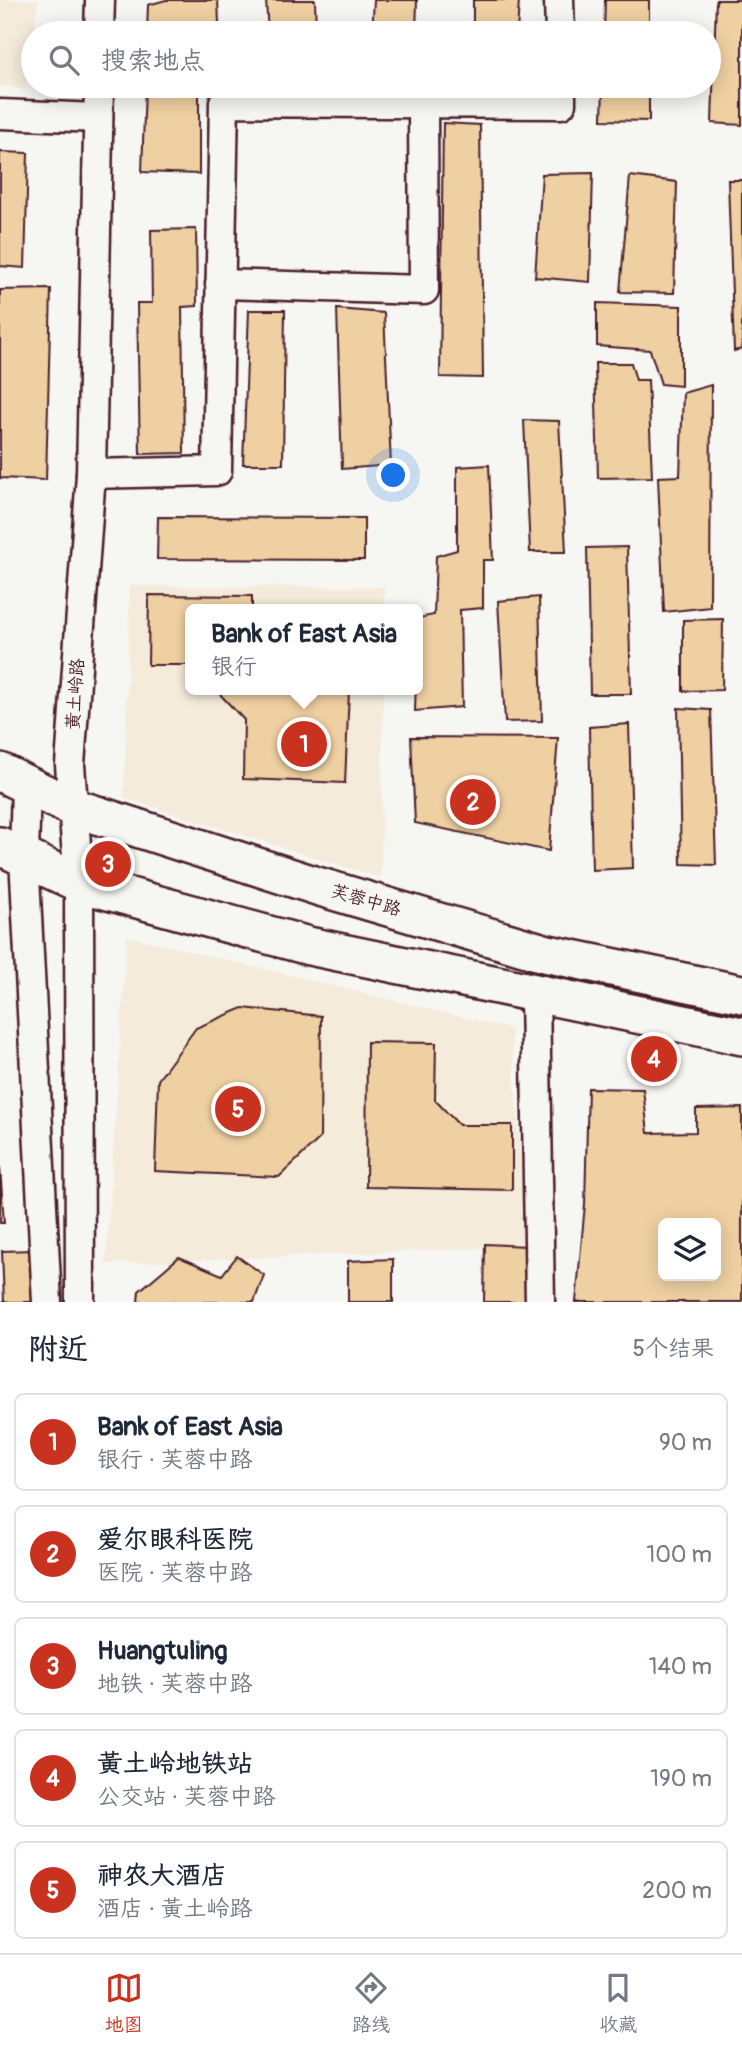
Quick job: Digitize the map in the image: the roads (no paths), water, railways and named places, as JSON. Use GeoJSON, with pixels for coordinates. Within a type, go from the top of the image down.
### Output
{"type":"FeatureCollection","features":[{"type":"Feature","properties":{"kind":"main road","name":"芙蓉中路"},"geometry":{"type":"LineString","coordinates":[[13,778],[72,807],[317,886],[544,953],[742,994]]}},
{"type":"Feature","properties":{"kind":"main road"},"geometry":{"type":"LineString","coordinates":[[12,851],[79,883],[309,946],[742,1036]]}},
{"type":"Feature","properties":{"kind":"street"},"geometry":{"type":"LineString","coordinates":[[99,21],[100,0]]}},
{"type":"Feature","properties":{"kind":"street"},"geometry":{"type":"LineString","coordinates":[[559,0],[560,21]]}},
{"type":"Feature","properties":{"kind":"street","name":"黄土岭路"},"geometry":{"type":"LineString","coordinates":[[80,1302],[79,883],[71,765],[91,474],[99,98]]}},
{"type":"Feature","properties":{"kind":"street"},"geometry":{"type":"LineString","coordinates":[[91,474],[217,471],[223,102],[561,104],[561,98]]}},
{"type":"Feature","properties":{"kind":"street"},"geometry":{"type":"LineString","coordinates":[[220,284],[424,290],[423,103]]}},
{"type":"Feature","properties":{"kind":"street"},"geometry":{"type":"LineString","coordinates":[[0,114],[98,118]]}},
{"type":"Feature","properties":{"kind":"street"},"geometry":{"type":"LineString","coordinates":[[13,778],[12,851],[47,1302]]}},
{"type":"Feature","properties":{"kind":"street"},"geometry":{"type":"LineString","coordinates":[[536,993],[540,1302]]}},
{"type":"Feature","properties":{"kind":"place","name":"Bank of East Asia"},"geometry":{"type":"Point","coordinates":[304,744]}},
{"type":"Feature","properties":{"kind":"place","name":"爱尔眼科医院"},"geometry":{"type":"Point","coordinates":[473,802]}},
{"type":"Feature","properties":{"kind":"place","name":"Huangtuling"},"geometry":{"type":"Point","coordinates":[108,864]}},
{"type":"Feature","properties":{"kind":"place","name":"黄土岭地铁站"},"geometry":{"type":"Point","coordinates":[654,1059]}},
{"type":"Feature","properties":{"kind":"place","name":"神农大酒店"},"geometry":{"type":"Point","coordinates":[238,1109]}}]}
